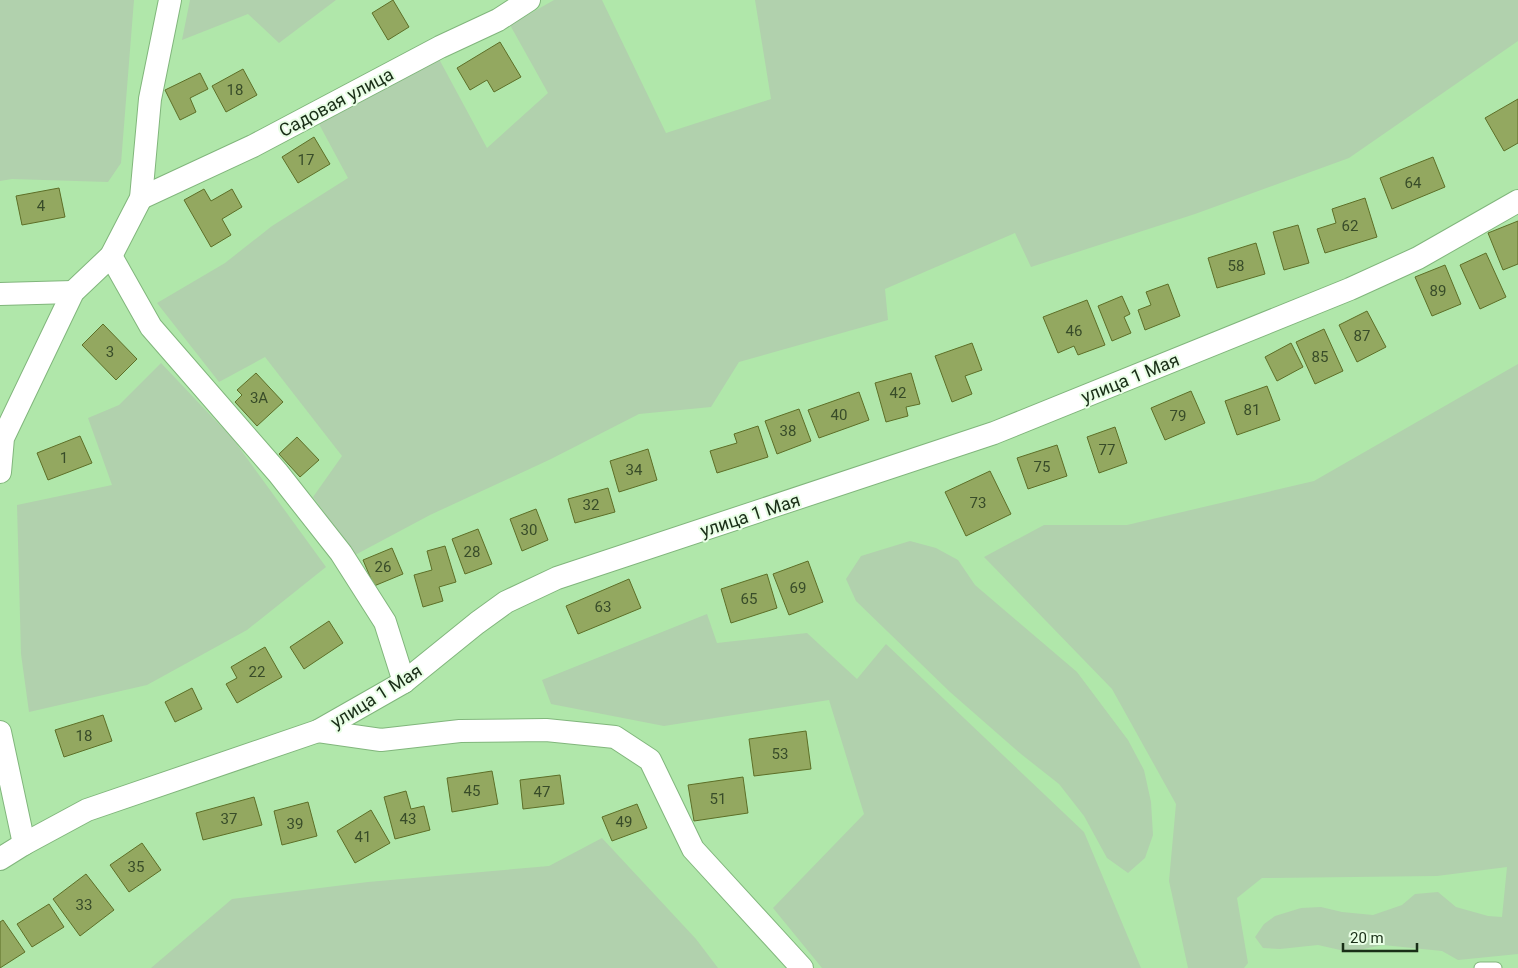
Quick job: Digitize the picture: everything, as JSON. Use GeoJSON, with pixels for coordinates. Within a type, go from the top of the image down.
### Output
{"type":"FeatureCollection","features":[{"type":"Feature","properties":{"kind":"street"},"geometry":{"type":"LineString","coordinates":[[0,472],[3,438],[72,292],[111,256],[141,198],[150,99],[170,0]]}},
{"type":"Feature","properties":{"kind":"street","name":"Садовая улица"},"geometry":{"type":"LineString","coordinates":[[141,198],[253,146],[432,51],[498,20],[529,0]]}},
{"type":"Feature","properties":{"kind":"street","name":"улица 1 Мая"},"geometry":{"type":"LineString","coordinates":[[0,858],[87,810],[318,731],[404,682],[506,602],[557,578],[994,433],[1350,289],[1418,258],[1518,201]]}},
{"type":"Feature","properties":{"kind":"street"},"geometry":{"type":"LineString","coordinates":[[111,256],[151,327],[278,473],[341,553],[385,622],[404,682]]}},
{"type":"Feature","properties":{"kind":"street"},"geometry":{"type":"LineString","coordinates":[[0,294],[72,292]]}},
{"type":"Feature","properties":{"kind":"street"},"geometry":{"type":"LineString","coordinates":[[318,731],[381,740],[460,731],[546,730],[615,737],[650,760],[693,849],[802,968]]}},
{"type":"Feature","properties":{"kind":"street"},"geometry":{"type":"LineString","coordinates":[[0,732],[24,844]]}},
{"type":"Feature","properties":{"kind":"lane"},"geometry":{"type":"LineString","coordinates":[[1480,968],[1496,968]]}},
{"type":"Feature","properties":{"kind":"green space"},"geometry":{"type":"Polygon","coordinates":[[[0,0],[134,0],[121,163],[108,182],[12,179],[0,181],[0,0]]]}},
{"type":"Feature","properties":{"kind":"green space"},"geometry":{"type":"Polygon","coordinates":[[[190,0],[336,0],[279,43],[248,14],[182,40],[190,0]]]}},
{"type":"Feature","properties":{"kind":"green space"},"geometry":{"type":"Polygon","coordinates":[[[554,0],[602,0],[666,133],[771,99],[755,0],[1518,0],[1518,41],[1349,158],[1195,214],[1031,267],[1015,233],[885,289],[888,320],[739,362],[711,407],[639,414],[551,459],[430,515],[355,555],[313,497],[342,456],[265,357],[219,382],[157,303],[225,263],[272,226],[348,178],[319,124],[439,59],[487,148],[548,93],[510,25],[554,0]]]}},
{"type":"Feature","properties":{"kind":"green space"},"geometry":{"type":"Polygon","coordinates":[[[161,363],[233,439],[326,567],[247,630],[147,685],[29,712],[21,654],[17,505],[112,485],[88,418],[119,405],[161,363]]]}},
{"type":"Feature","properties":{"kind":"green space"},"geometry":{"type":"Polygon","coordinates":[[[1518,364],[1518,954],[1458,960],[1442,951],[1383,945],[1349,952],[1318,945],[1280,949],[1263,948],[1255,937],[1264,924],[1275,916],[1301,908],[1321,907],[1342,912],[1373,915],[1402,905],[1415,894],[1438,892],[1456,907],[1488,916],[1502,917],[1507,867],[1437,876],[1262,878],[1237,898],[1248,963],[1244,968],[1188,968],[1169,881],[1176,804],[1112,689],[984,557],[1044,525],[1127,525],[1314,481],[1518,364]]]}},
{"type":"Feature","properties":{"kind":"green space"},"geometry":{"type":"Polygon","coordinates":[[[910,541],[936,548],[958,560],[975,585],[1077,672],[1128,740],[1144,770],[1151,802],[1153,835],[1145,858],[1128,873],[1107,858],[1084,816],[1059,784],[1021,754],[950,692],[856,601],[846,579],[861,556],[910,541]]]}},
{"type":"Feature","properties":{"kind":"green space"},"geometry":{"type":"Polygon","coordinates":[[[707,614],[717,643],[807,633],[857,679],[886,644],[1084,832],[1141,968],[822,968],[773,908],[864,814],[829,700],[664,726],[551,704],[542,680],[707,614]]]}},
{"type":"Feature","properties":{"kind":"green space"},"geometry":{"type":"Polygon","coordinates":[[[602,838],[696,939],[718,968],[151,968],[232,899],[368,882],[549,866],[602,838]]]}},
{"type":"Feature","properties":{"kind":"building"},"geometry":{"type":"Polygon","coordinates":[[[393,0],[409,27],[388,40],[372,13],[393,0]]]}},
{"type":"Feature","properties":{"kind":"building"},"geometry":{"type":"Polygon","coordinates":[[[500,42],[521,77],[494,92],[487,80],[470,90],[457,68],[500,42]]]}},
{"type":"Feature","properties":{"kind":"building"},"geometry":{"type":"Polygon","coordinates":[[[243,69],[257,95],[226,112],[212,86],[243,69]]]}},
{"type":"Feature","properties":{"kind":"building"},"geometry":{"type":"Polygon","coordinates":[[[200,73],[208,89],[190,98],[196,112],[180,120],[165,90],[200,73]]]}},
{"type":"Feature","properties":{"kind":"building"},"geometry":{"type":"Polygon","coordinates":[[[1518,99],[1518,143],[1504,151],[1485,118],[1518,99]]]}},
{"type":"Feature","properties":{"kind":"building"},"geometry":{"type":"Polygon","coordinates":[[[314,137],[330,164],[298,183],[282,157],[314,137]]]}},
{"type":"Feature","properties":{"kind":"building"},"geometry":{"type":"Polygon","coordinates":[[[1433,157],[1445,187],[1392,209],[1380,178],[1433,157]]]}},
{"type":"Feature","properties":{"kind":"building"},"geometry":{"type":"Polygon","coordinates":[[[59,188],[65,217],[22,225],[16,196],[59,188]]]}},
{"type":"Feature","properties":{"kind":"building"},"geometry":{"type":"Polygon","coordinates":[[[204,189],[211,201],[232,189],[242,207],[222,219],[231,235],[211,247],[184,200],[204,189]]]}},
{"type":"Feature","properties":{"kind":"building"},"geometry":{"type":"Polygon","coordinates":[[[1365,198],[1377,237],[1325,253],[1317,229],[1336,223],[1332,209],[1365,198]]]}},
{"type":"Feature","properties":{"kind":"building"},"geometry":{"type":"Polygon","coordinates":[[[1518,221],[1518,264],[1503,270],[1488,233],[1518,221]]]}},
{"type":"Feature","properties":{"kind":"building"},"geometry":{"type":"Polygon","coordinates":[[[1298,225],[1309,263],[1284,270],[1273,232],[1298,225]]]}},
{"type":"Feature","properties":{"kind":"building"},"geometry":{"type":"Polygon","coordinates":[[[1256,243],[1265,274],[1217,288],[1208,258],[1256,243]]]}},
{"type":"Feature","properties":{"kind":"building"},"geometry":{"type":"Polygon","coordinates":[[[1486,253],[1506,297],[1480,309],[1460,265],[1486,253]]]}},
{"type":"Feature","properties":{"kind":"building"},"geometry":{"type":"Polygon","coordinates":[[[1445,265],[1461,304],[1432,316],[1415,277],[1445,265]]]}},
{"type":"Feature","properties":{"kind":"building"},"geometry":{"type":"Polygon","coordinates":[[[1168,284],[1180,316],[1145,330],[1138,310],[1151,305],[1146,292],[1168,284]]]}},
{"type":"Feature","properties":{"kind":"building"},"geometry":{"type":"Polygon","coordinates":[[[1122,296],[1130,314],[1124,317],[1131,333],[1112,341],[1098,306],[1122,296]]]}},
{"type":"Feature","properties":{"kind":"building"},"geometry":{"type":"Polygon","coordinates":[[[1087,300],[1105,345],[1078,355],[1074,346],[1058,353],[1043,317],[1087,300]]]}},
{"type":"Feature","properties":{"kind":"building"},"geometry":{"type":"Polygon","coordinates":[[[1367,311],[1386,347],[1357,362],[1339,325],[1367,311]]]}},
{"type":"Feature","properties":{"kind":"building"},"geometry":{"type":"Polygon","coordinates":[[[103,324],[137,359],[116,380],[82,345],[103,324]]]}},
{"type":"Feature","properties":{"kind":"building"},"geometry":{"type":"Polygon","coordinates":[[[1324,329],[1343,371],[1315,384],[1296,342],[1324,329]]]}},
{"type":"Feature","properties":{"kind":"building"},"geometry":{"type":"Polygon","coordinates":[[[972,343],[982,370],[965,376],[972,394],[952,402],[935,356],[972,343]]]}},
{"type":"Feature","properties":{"kind":"building"},"geometry":{"type":"Polygon","coordinates":[[[1291,343],[1303,367],[1277,381],[1265,357],[1291,343]]]}},
{"type":"Feature","properties":{"kind":"building"},"geometry":{"type":"Polygon","coordinates":[[[256,373],[283,402],[257,426],[235,402],[242,395],[237,390],[256,373]]]}},
{"type":"Feature","properties":{"kind":"building"},"geometry":{"type":"Polygon","coordinates":[[[911,373],[920,404],[906,407],[908,416],[886,422],[875,383],[911,373]]]}},
{"type":"Feature","properties":{"kind":"building"},"geometry":{"type":"Polygon","coordinates":[[[1267,386],[1280,420],[1237,435],[1225,401],[1267,386]]]}},
{"type":"Feature","properties":{"kind":"building"},"geometry":{"type":"Polygon","coordinates":[[[1191,391],[1205,423],[1165,440],[1151,408],[1191,391]]]}},
{"type":"Feature","properties":{"kind":"building"},"geometry":{"type":"Polygon","coordinates":[[[859,392],[869,420],[819,438],[808,410],[859,392]]]}},
{"type":"Feature","properties":{"kind":"building"},"geometry":{"type":"Polygon","coordinates":[[[799,409],[811,441],[777,454],[765,421],[799,409]]]}},
{"type":"Feature","properties":{"kind":"building"},"geometry":{"type":"Polygon","coordinates":[[[758,426],[768,457],[717,473],[710,451],[737,443],[734,434],[758,426]]]}},
{"type":"Feature","properties":{"kind":"building"},"geometry":{"type":"Polygon","coordinates":[[[1115,427],[1127,463],[1099,473],[1087,437],[1115,427]]]}},
{"type":"Feature","properties":{"kind":"building"},"geometry":{"type":"Polygon","coordinates":[[[80,436],[92,463],[48,480],[37,453],[80,436]]]}},
{"type":"Feature","properties":{"kind":"building"},"geometry":{"type":"Polygon","coordinates":[[[297,437],[319,460],[300,477],[279,454],[297,437]]]}},
{"type":"Feature","properties":{"kind":"building"},"geometry":{"type":"Polygon","coordinates":[[[1057,445],[1067,476],[1028,489],[1017,458],[1057,445]]]}},
{"type":"Feature","properties":{"kind":"building"},"geometry":{"type":"Polygon","coordinates":[[[648,449],[657,480],[619,492],[610,461],[648,449]]]}},
{"type":"Feature","properties":{"kind":"building"},"geometry":{"type":"Polygon","coordinates":[[[990,471],[1011,514],[966,536],[945,492],[990,471]]]}},
{"type":"Feature","properties":{"kind":"building"},"geometry":{"type":"Polygon","coordinates":[[[608,488],[615,512],[575,523],[568,499],[608,488]]]}},
{"type":"Feature","properties":{"kind":"building"},"geometry":{"type":"Polygon","coordinates":[[[536,509],[548,540],[522,551],[510,519],[536,509]]]}},
{"type":"Feature","properties":{"kind":"building"},"geometry":{"type":"Polygon","coordinates":[[[478,529],[492,564],[465,574],[452,539],[478,529]]]}},
{"type":"Feature","properties":{"kind":"building"},"geometry":{"type":"Polygon","coordinates":[[[445,546],[456,582],[439,587],[443,601],[423,607],[414,575],[432,570],[427,551],[445,546]]]}},
{"type":"Feature","properties":{"kind":"building"},"geometry":{"type":"Polygon","coordinates":[[[392,548],[403,574],[374,586],[363,560],[392,548]]]}},
{"type":"Feature","properties":{"kind":"building"},"geometry":{"type":"Polygon","coordinates":[[[808,561],[823,602],[789,615],[773,574],[808,561]]]}},
{"type":"Feature","properties":{"kind":"building"},"geometry":{"type":"Polygon","coordinates":[[[767,574],[777,608],[731,623],[721,589],[767,574]]]}},
{"type":"Feature","properties":{"kind":"building"},"geometry":{"type":"Polygon","coordinates":[[[629,579],[641,608],[578,634],[566,606],[629,579]]]}},
{"type":"Feature","properties":{"kind":"building"},"geometry":{"type":"Polygon","coordinates":[[[329,621],[343,643],[304,669],[290,647],[329,621]]]}},
{"type":"Feature","properties":{"kind":"building"},"geometry":{"type":"Polygon","coordinates":[[[265,647],[282,677],[237,703],[226,684],[237,678],[231,667],[265,647]]]}},
{"type":"Feature","properties":{"kind":"building"},"geometry":{"type":"Polygon","coordinates":[[[192,688],[202,709],[175,722],[165,702],[192,688]]]}},
{"type":"Feature","properties":{"kind":"building"},"geometry":{"type":"Polygon","coordinates":[[[103,715],[112,741],[64,757],[55,730],[103,715]]]}},
{"type":"Feature","properties":{"kind":"building"},"geometry":{"type":"Polygon","coordinates":[[[806,731],[811,769],[754,776],[749,739],[806,731]]]}},
{"type":"Feature","properties":{"kind":"building"},"geometry":{"type":"Polygon","coordinates":[[[492,771],[498,804],[452,812],[447,778],[492,771]]]}},
{"type":"Feature","properties":{"kind":"building"},"geometry":{"type":"Polygon","coordinates":[[[560,775],[564,804],[523,809],[520,780],[560,775]]]}},
{"type":"Feature","properties":{"kind":"building"},"geometry":{"type":"Polygon","coordinates":[[[743,777],[748,813],[694,821],[688,785],[743,777]]]}},
{"type":"Feature","properties":{"kind":"building"},"geometry":{"type":"Polygon","coordinates":[[[406,791],[411,809],[424,806],[430,830],[395,839],[384,797],[406,791]]]}},
{"type":"Feature","properties":{"kind":"building"},"geometry":{"type":"Polygon","coordinates":[[[254,797],[262,825],[203,840],[196,813],[254,797]]]}},
{"type":"Feature","properties":{"kind":"building"},"geometry":{"type":"Polygon","coordinates":[[[308,802],[317,836],[282,845],[274,811],[308,802]]]}},
{"type":"Feature","properties":{"kind":"building"},"geometry":{"type":"Polygon","coordinates":[[[637,804],[647,828],[612,841],[602,817],[637,804]]]}},
{"type":"Feature","properties":{"kind":"building"},"geometry":{"type":"Polygon","coordinates":[[[371,810],[390,843],[355,863],[337,831],[371,810]]]}},
{"type":"Feature","properties":{"kind":"building"},"geometry":{"type":"Polygon","coordinates":[[[142,843],[161,870],[129,892],[110,865],[142,843]]]}},
{"type":"Feature","properties":{"kind":"building"},"geometry":{"type":"Polygon","coordinates":[[[86,874],[114,910],[80,936],[53,899],[86,874]]]}},
{"type":"Feature","properties":{"kind":"building"},"geometry":{"type":"Polygon","coordinates":[[[49,904],[64,927],[32,947],[17,924],[49,904]]]}},
{"type":"Feature","properties":{"kind":"building"},"geometry":{"type":"Polygon","coordinates":[[[3,920],[25,952],[0,968],[0,922],[3,920]]]}}]}
